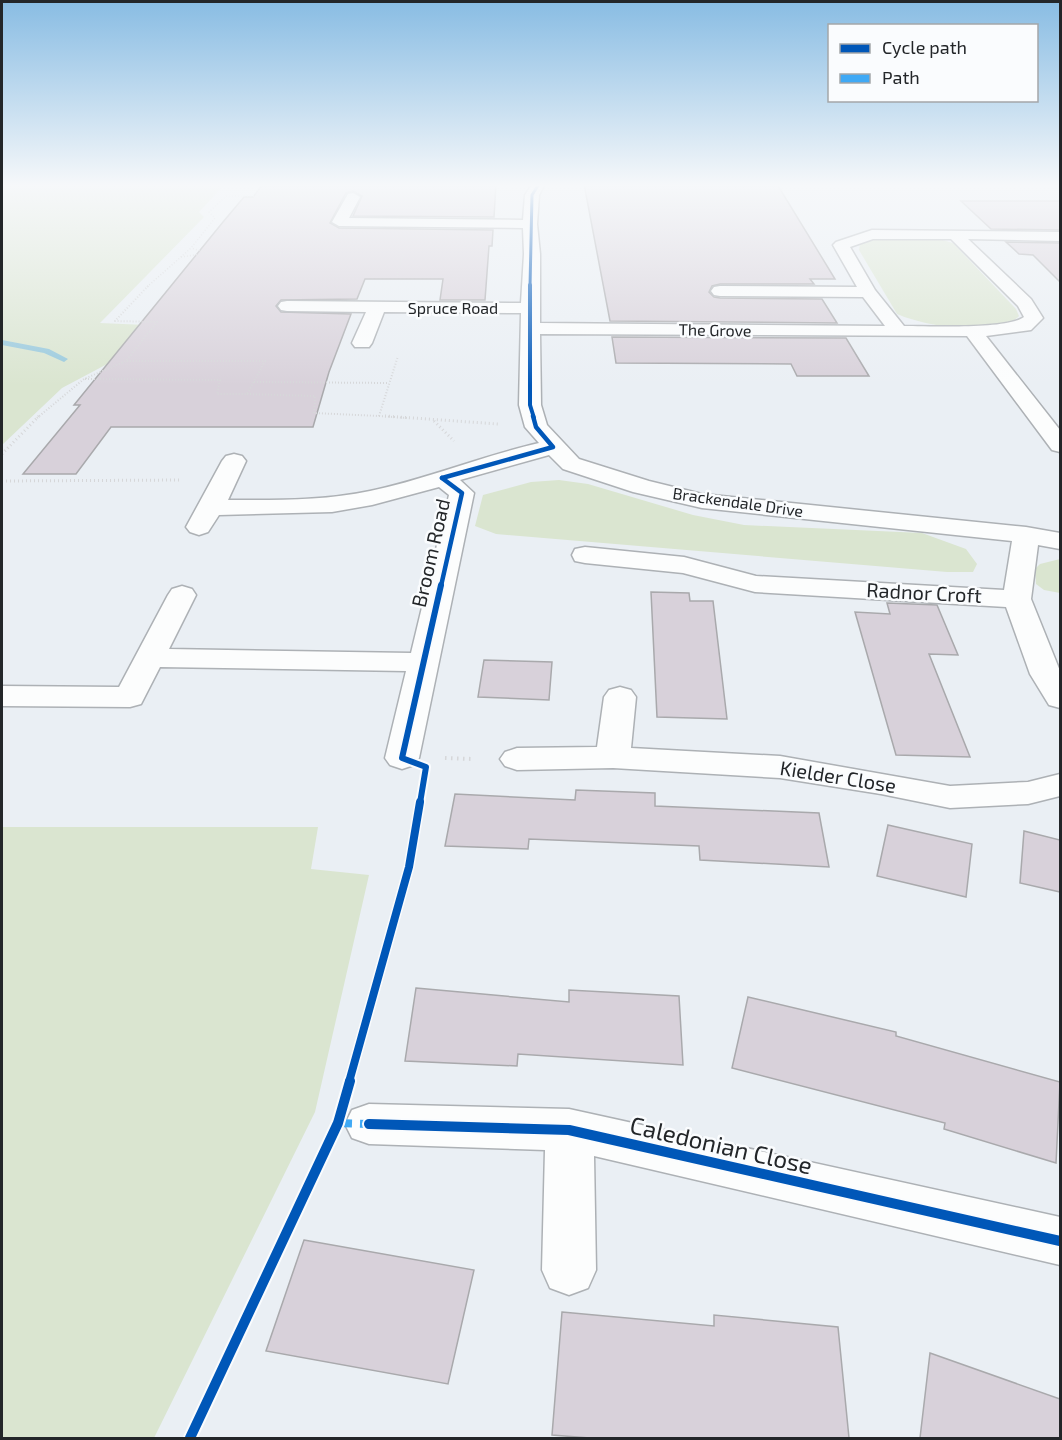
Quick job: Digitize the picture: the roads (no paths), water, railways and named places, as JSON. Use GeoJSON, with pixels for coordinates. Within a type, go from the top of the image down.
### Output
{"type":"FeatureCollection","features":[{"type":"Feature","properties":{"kind":"street","name":"Brackendale Drive"},"geometry":{"type":"LineString","coordinates":[[532,251],[529,308],[530,405],[536,427],[571,464],[642,487],[702,501],[1026,535],[1060,541]]}},
{"type":"Feature","properties":{"kind":"street"},"geometry":{"type":"LineString","coordinates":[[845,251],[868,292],[899,332]]}},
{"type":"Feature","properties":{"kind":"street","name":"The Grove"},"geometry":{"type":"LineString","coordinates":[[531,328],[973,331],[1002,330],[1024,326],[1034,318],[1025,303],[972,251]]}},
{"type":"Feature","properties":{"kind":"street","name":"The Grove"},"geometry":{"type":"LineString","coordinates":[[720,291],[760,288],[868,292]]}},
{"type":"Feature","properties":{"kind":"street","name":"Spruce Road"},"geometry":{"type":"LineString","coordinates":[[287,306],[529,308]]}},
{"type":"Feature","properties":{"kind":"street"},"geometry":{"type":"LineString","coordinates":[[362,343],[377,308]]}},
{"type":"Feature","properties":{"kind":"street"},"geometry":{"type":"LineString","coordinates":[[973,331],[1060,445]]}},
{"type":"Feature","properties":{"kind":"street","name":"Broom Road"},"geometry":{"type":"LineString","coordinates":[[229,470],[205,517],[302,508],[371,498],[553,447]]}},
{"type":"Feature","properties":{"kind":"street","name":"Broom Road"},"geometry":{"type":"LineString","coordinates":[[402,758],[462,494],[442,478]]}},
{"type":"Feature","properties":{"kind":"street"},"geometry":{"type":"LineString","coordinates":[[1026,535],[1017,599],[1046,674],[1060,698]]}},
{"type":"Feature","properties":{"kind":"street","name":"Radnor Croft"},"geometry":{"type":"LineString","coordinates":[[585,555],[684,565],[755,584],[1017,599]]}},
{"type":"Feature","properties":{"kind":"street"},"geometry":{"type":"LineString","coordinates":[[830,587],[837,616]]}},
{"type":"Feature","properties":{"kind":"street"},"geometry":{"type":"LineString","coordinates":[[2,696],[130,697],[182,595]]}},
{"type":"Feature","properties":{"kind":"street"},"geometry":{"type":"LineString","coordinates":[[149,658],[423,662]]}},
{"type":"Feature","properties":{"kind":"street"},"geometry":{"type":"LineString","coordinates":[[613,757],[620,697]]}},
{"type":"Feature","properties":{"kind":"street","name":"Kielder Close"},"geometry":{"type":"LineString","coordinates":[[518,759],[613,757],[780,767],[950,797],[1028,793],[1060,785]]}},
{"type":"Feature","properties":{"kind":"street","name":"Caledonian Close"},"geometry":{"type":"LineString","coordinates":[[369,1124],[569,1130],[1060,1241]]}},
{"type":"Feature","properties":{"kind":"street"},"geometry":{"type":"LineString","coordinates":[[569,1130],[569,1270]]}},
{"type":"Feature","properties":{"kind":"waterway"},"geometry":{"type":"LineString","coordinates":[[2,343],[46,351],[64,359]]}}]}
